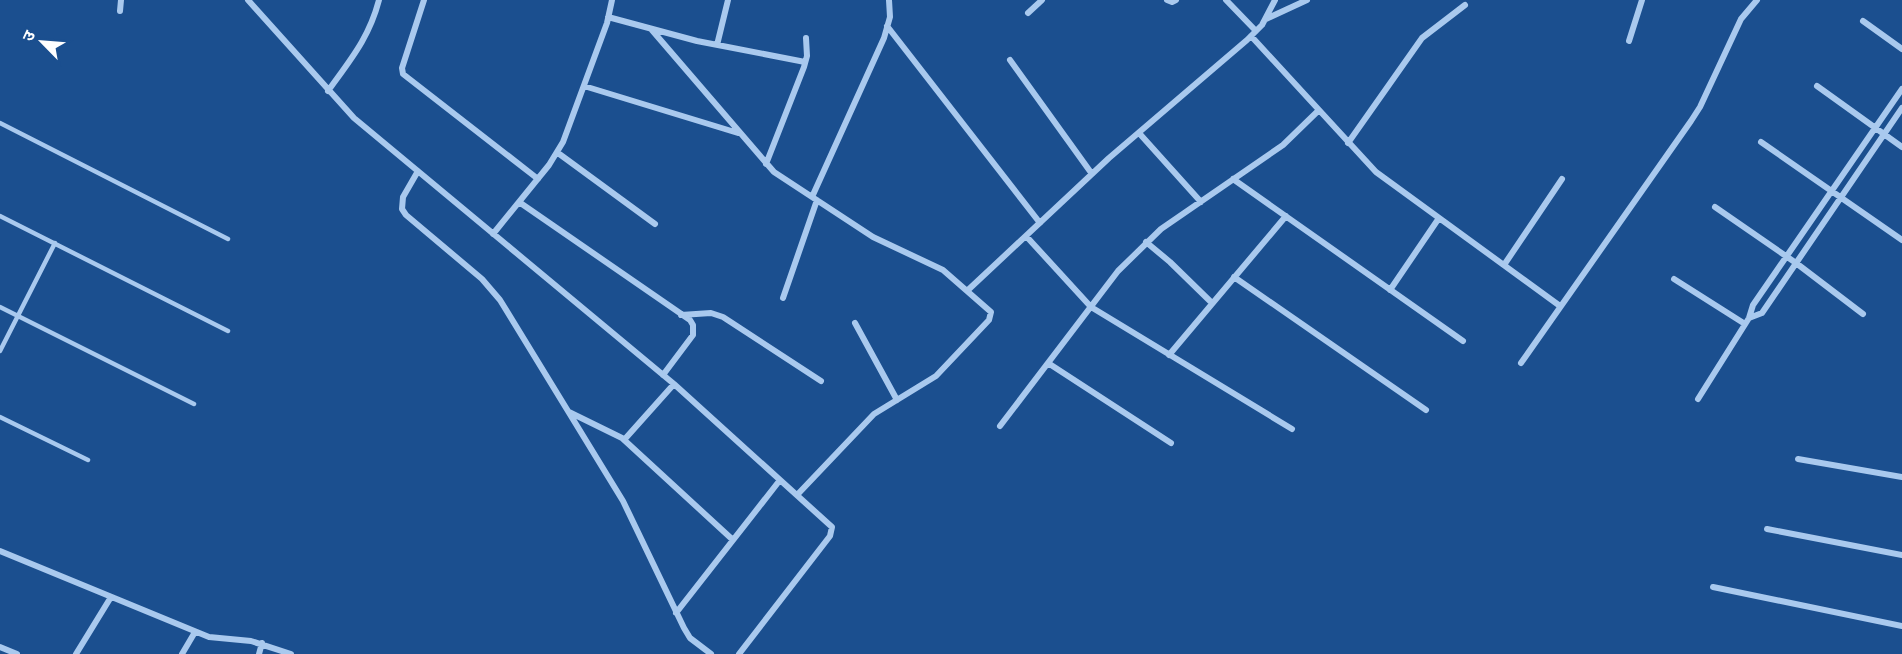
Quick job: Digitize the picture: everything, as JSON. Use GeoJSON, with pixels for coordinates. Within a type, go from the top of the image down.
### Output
{"type":"FeatureCollection","features":[{"type":"Feature","properties":{"kind":"street"},"geometry":{"type":"LineString","coordinates":[[120,11],[121,0]]}},
{"type":"Feature","properties":{"kind":"street"},"geometry":{"type":"LineString","coordinates":[[248,0],[354,118],[674,384],[829,524],[832,531],[739,654]]}},
{"type":"Feature","properties":{"kind":"street"},"geometry":{"type":"LineString","coordinates":[[328,91],[364,41],[379,0]]}},
{"type":"Feature","properties":{"kind":"street"},"geometry":{"type":"LineString","coordinates":[[424,0],[402,68],[403,74],[538,179]]}},
{"type":"Feature","properties":{"kind":"street"},"geometry":{"type":"LineString","coordinates":[[493,234],[558,153],[584,86],[612,0]]}},
{"type":"Feature","properties":{"kind":"street"},"geometry":{"type":"LineString","coordinates":[[717,45],[728,0]]}},
{"type":"Feature","properties":{"kind":"street"},"geometry":{"type":"LineString","coordinates":[[783,298],[815,198],[884,38],[890,17],[889,0]]}},
{"type":"Feature","properties":{"kind":"street"},"geometry":{"type":"LineString","coordinates":[[1028,13],[1042,0]]}},
{"type":"Feature","properties":{"kind":"street"},"geometry":{"type":"LineString","coordinates":[[1167,0],[1172,2],[1176,0]]}},
{"type":"Feature","properties":{"kind":"street"},"geometry":{"type":"LineString","coordinates":[[1226,0],[1319,110],[1376,172],[1560,306]]}},
{"type":"Feature","properties":{"kind":"street"},"geometry":{"type":"LineString","coordinates":[[968,290],[1092,174],[1254,33],[1265,20],[1275,0]]}},
{"type":"Feature","properties":{"kind":"street"},"geometry":{"type":"LineString","coordinates":[[1265,20],[1307,0]]}},
{"type":"Feature","properties":{"kind":"street"},"geometry":{"type":"LineString","coordinates":[[1629,41],[1642,0]]}},
{"type":"Feature","properties":{"kind":"street"},"geometry":{"type":"LineString","coordinates":[[1521,363],[1691,121],[1700,107],[1741,19],[1757,0]]}},
{"type":"Feature","properties":{"kind":"street"},"geometry":{"type":"LineString","coordinates":[[1348,143],[1422,38],[1465,5]]}},
{"type":"Feature","properties":{"kind":"street"},"geometry":{"type":"LineString","coordinates":[[608,17],[697,42],[805,62]]}},
{"type":"Feature","properties":{"kind":"street"},"geometry":{"type":"LineString","coordinates":[[1863,21],[1902,49]]}},
{"type":"Feature","properties":{"kind":"street"},"geometry":{"type":"LineString","coordinates":[[887,26],[1040,223]]}},
{"type":"Feature","properties":{"kind":"street"},"geometry":{"type":"LineString","coordinates":[[651,29],[774,172],[873,237],[943,270],[991,312],[990,320],[936,376],[874,414],[797,495]]}},
{"type":"Feature","properties":{"kind":"street"},"geometry":{"type":"LineString","coordinates":[[766,164],[805,62],[806,38]]}},
{"type":"Feature","properties":{"kind":"street"},"geometry":{"type":"LineString","coordinates":[[1010,60],[1092,174]]}},
{"type":"Feature","properties":{"kind":"street"},"geometry":{"type":"LineString","coordinates":[[584,86],[740,133]]}},
{"type":"Feature","properties":{"kind":"street"},"geometry":{"type":"LineString","coordinates":[[1817,86],[1902,147]]}},
{"type":"Feature","properties":{"kind":"street"},"geometry":{"type":"LineString","coordinates":[[1698,399],[1747,321],[1753,305],[1902,89]]}},
{"type":"Feature","properties":{"kind":"street"},"geometry":{"type":"LineString","coordinates":[[1747,321],[1762,313],[1902,108]]}},
{"type":"Feature","properties":{"kind":"street"},"geometry":{"type":"LineString","coordinates":[[1000,426],[1118,271],[1146,242],[1161,229],[1293,137],[1319,110]]}},
{"type":"Feature","properties":{"kind":"street"},"geometry":{"type":"LineString","coordinates":[[1139,133],[1201,202]]}},
{"type":"Feature","properties":{"kind":"street"},"geometry":{"type":"LineString","coordinates":[[1761,142],[1902,240]]}},
{"type":"Feature","properties":{"kind":"street"},"geometry":{"type":"LineString","coordinates":[[558,153],[655,224]]}},
{"type":"Feature","properties":{"kind":"street"},"geometry":{"type":"LineString","coordinates":[[418,171],[403,197],[402,209],[405,215],[492,290],[623,501],[690,638],[703,652],[711,654]]}},
{"type":"Feature","properties":{"kind":"street"},"geometry":{"type":"LineString","coordinates":[[1233,179],[1463,341]]}},
{"type":"Feature","properties":{"kind":"street"},"geometry":{"type":"LineString","coordinates":[[1504,265],[1562,179]]}},
{"type":"Feature","properties":{"kind":"street"},"geometry":{"type":"LineString","coordinates":[[519,202],[693,325],[693,335],[663,375]]}},
{"type":"Feature","properties":{"kind":"street"},"geometry":{"type":"LineString","coordinates":[[1715,207],[1796,263],[1863,314]]}},
{"type":"Feature","properties":{"kind":"street"},"geometry":{"type":"LineString","coordinates":[[1169,355],[1286,216]]}},
{"type":"Feature","properties":{"kind":"street"},"geometry":{"type":"LineString","coordinates":[[1390,290],[1439,218]]}},
{"type":"Feature","properties":{"kind":"street"},"geometry":{"type":"LineString","coordinates":[[1026,236],[1091,307],[1292,429]]}},
{"type":"Feature","properties":{"kind":"street"},"geometry":{"type":"LineString","coordinates":[[1146,242],[1212,303]]}},
{"type":"Feature","properties":{"kind":"street"},"geometry":{"type":"LineString","coordinates":[[1234,277],[1426,410]]}},
{"type":"Feature","properties":{"kind":"street"},"geometry":{"type":"LineString","coordinates":[[1674,279],[1747,321]]}},
{"type":"Feature","properties":{"kind":"street"},"geometry":{"type":"LineString","coordinates":[[681,315],[711,313],[723,317],[821,381]]}},
{"type":"Feature","properties":{"kind":"street"},"geometry":{"type":"LineString","coordinates":[[855,323],[897,400]]}},
{"type":"Feature","properties":{"kind":"street"},"geometry":{"type":"LineString","coordinates":[[1048,363],[1171,443]]}},
{"type":"Feature","properties":{"kind":"street"},"geometry":{"type":"LineString","coordinates":[[624,440],[674,384]]}},
{"type":"Feature","properties":{"kind":"street"},"geometry":{"type":"LineString","coordinates":[[568,412],[624,440],[733,540]]}},
{"type":"Feature","properties":{"kind":"street"},"geometry":{"type":"LineString","coordinates":[[1798,459],[1902,477]]}},
{"type":"Feature","properties":{"kind":"street"},"geometry":{"type":"LineString","coordinates":[[676,613],[780,480]]}},
{"type":"Feature","properties":{"kind":"street"},"geometry":{"type":"LineString","coordinates":[[1767,529],[1902,555]]}},
{"type":"Feature","properties":{"kind":"street"},"geometry":{"type":"LineString","coordinates":[[0,551],[195,632],[218,638],[262,643],[291,654]]}},
{"type":"Feature","properties":{"kind":"street"},"geometry":{"type":"LineString","coordinates":[[1713,587],[1902,626]]}},
{"type":"Feature","properties":{"kind":"street"},"geometry":{"type":"LineString","coordinates":[[76,654],[111,597]]}},
{"type":"Feature","properties":{"kind":"street"},"geometry":{"type":"LineString","coordinates":[[182,654],[195,632]]}},
{"type":"Feature","properties":{"kind":"street"},"geometry":{"type":"LineString","coordinates":[[259,654],[262,643]]}},
{"type":"Feature","properties":{"kind":"street"},"geometry":{"type":"LineString","coordinates":[[0,646],[16,654]]}},
{"type":"Feature","properties":{"kind":"lane"},"geometry":{"type":"LineString","coordinates":[[0,123],[228,239]]}},
{"type":"Feature","properties":{"kind":"lane"},"geometry":{"type":"LineString","coordinates":[[0,216],[228,331]]}},
{"type":"Feature","properties":{"kind":"lane"},"geometry":{"type":"LineString","coordinates":[[0,351],[55,243]]}},
{"type":"Feature","properties":{"kind":"lane"},"geometry":{"type":"LineString","coordinates":[[0,307],[194,404]]}},
{"type":"Feature","properties":{"kind":"lane"},"geometry":{"type":"LineString","coordinates":[[0,417],[88,460]]}}]}
